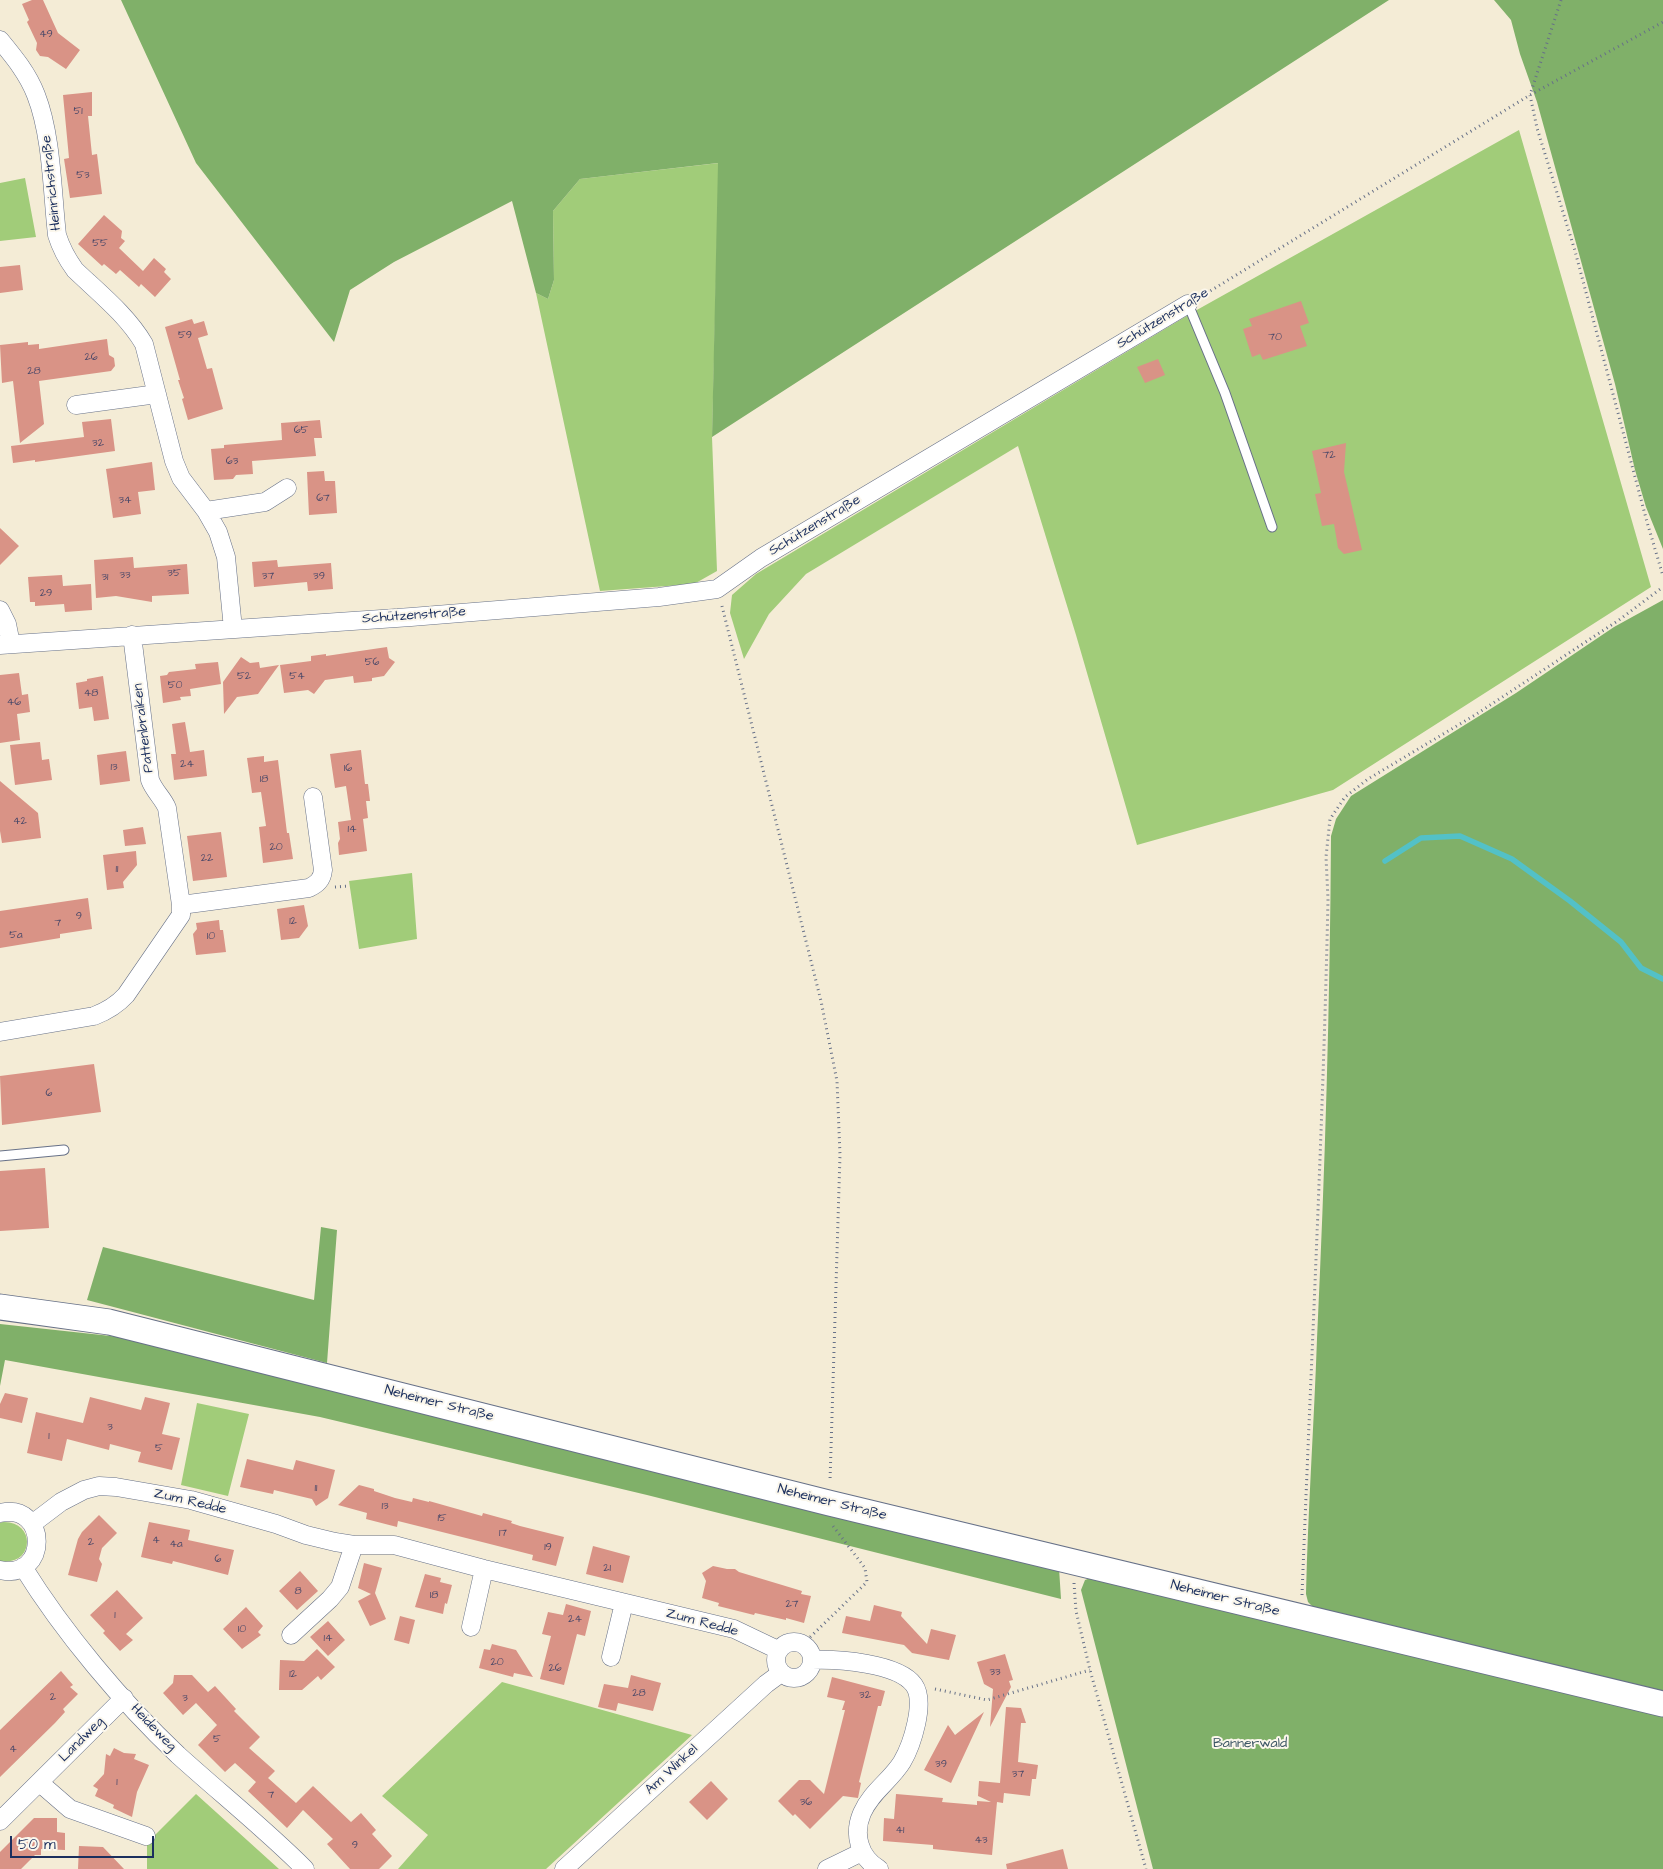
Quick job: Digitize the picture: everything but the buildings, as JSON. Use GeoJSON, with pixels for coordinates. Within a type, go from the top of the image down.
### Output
{"type":"FeatureCollection","features":[{"type":"Feature","properties":{"kind":"main road","name":"Neheimer Straße"},"geometry":{"type":"LineString","coordinates":[[0,1308],[109,1322],[829,1503],[1663,1704]]}},
{"type":"Feature","properties":{"kind":"street","name":"Heinrichstraße"},"geometry":{"type":"LineString","coordinates":[[0,40],[20,64],[35,93],[45,124],[57,235],[68,261],[136,331],[144,344],[174,461],[181,478],[206,511],[218,532],[226,556],[233,629]]}},
{"type":"Feature","properties":{"kind":"street","name":"Schützenstraße"},"geometry":{"type":"LineString","coordinates":[[5,644],[659,597],[717,589],[761,558],[1188,304]]}},
{"type":"Feature","properties":{"kind":"street"},"geometry":{"type":"LineString","coordinates":[[76,405],[157,394]]}},
{"type":"Feature","properties":{"kind":"street"},"geometry":{"type":"LineString","coordinates":[[206,511],[265,502],[287,488]]}},
{"type":"Feature","properties":{"kind":"street"},"geometry":{"type":"LineString","coordinates":[[0,610],[7,624],[5,644]]}},
{"type":"Feature","properties":{"kind":"street","name":"Pattenbraiken"},"geometry":{"type":"LineString","coordinates":[[132,635],[150,780],[152,787],[168,808],[181,905]]}},
{"type":"Feature","properties":{"kind":"street"},"geometry":{"type":"LineString","coordinates":[[0,1032],[94,1016],[118,1004],[180,915],[181,905],[309,888],[315,885],[322,876],[323,870],[313,797]]}},
{"type":"Feature","properties":{"kind":"street","name":"Zum Redde"},"geometry":{"type":"LineString","coordinates":[[32,1524],[61,1502],[84,1490],[99,1486],[116,1487],[191,1500],[276,1524],[306,1535],[354,1545],[394,1545],[484,1569],[734,1629],[778,1650]]}},
{"type":"Feature","properties":{"kind":"street"},"geometry":{"type":"LineString","coordinates":[[0,1513],[16,1513],[25,1517],[32,1524],[38,1542],[36,1552],[31,1561],[24,1567],[15,1571],[0,1570]]}},
{"type":"Feature","properties":{"kind":"street"},"geometry":{"type":"LineString","coordinates":[[291,1635],[340,1587],[354,1545]]}},
{"type":"Feature","properties":{"kind":"street","name":"Heideweg"},"geometry":{"type":"LineString","coordinates":[[24,1567],[75,1641],[124,1698],[178,1754],[305,1869]]}},
{"type":"Feature","properties":{"kind":"street"},"geometry":{"type":"LineString","coordinates":[[471,1627],[484,1569]]}},
{"type":"Feature","properties":{"kind":"street"},"geometry":{"type":"LineString","coordinates":[[611,1657],[624,1602]]}},
{"type":"Feature","properties":{"kind":"street"},"geometry":{"type":"LineString","coordinates":[[791,1641],[803,1644],[811,1652],[811,1667],[801,1677],[787,1677],[781,1673],[776,1662],[778,1650],[784,1644],[791,1641]]}},
{"type":"Feature","properties":{"kind":"street"},"geometry":{"type":"LineString","coordinates":[[812,1660],[856,1661],[905,1676],[915,1686],[918,1702],[917,1717],[911,1741],[902,1762],[890,1779],[866,1804],[861,1814],[858,1835],[862,1852],[867,1860],[879,1869]]}},
{"type":"Feature","properties":{"kind":"street","name":"Am Winkel"},"geometry":{"type":"LineString","coordinates":[[564,1869],[766,1684],[781,1673]]}},
{"type":"Feature","properties":{"kind":"street","name":"Landweg"},"geometry":{"type":"LineString","coordinates":[[0,1821],[124,1698]]}},
{"type":"Feature","properties":{"kind":"street"},"geometry":{"type":"LineString","coordinates":[[40,1782],[70,1809],[146,1836]]}},
{"type":"Feature","properties":{"kind":"street"},"geometry":{"type":"LineString","coordinates":[[827,1869],[862,1852]]}},
{"type":"Feature","properties":{"kind":"lane"},"geometry":{"type":"LineString","coordinates":[[1188,304],[1225,393],[1272,527]]}},
{"type":"Feature","properties":{"kind":"lane"},"geometry":{"type":"LineString","coordinates":[[0,1156],[64,1150]]}},
{"type":"Feature","properties":{"kind":"path"},"geometry":{"type":"LineString","coordinates":[[1561,0],[1530,95],[1537,128],[1575,251],[1663,576]]}},
{"type":"Feature","properties":{"kind":"path","name":"Schützenstraße"},"geometry":{"type":"LineString","coordinates":[[1188,304],[1530,95],[1663,22]]}},
{"type":"Feature","properties":{"kind":"path"},"geometry":{"type":"LineString","coordinates":[[1302,1618],[1321,1149],[1328,899],[1326,856],[1330,819],[1345,797],[1368,779],[1475,715],[1618,620],[1663,587]]}},
{"type":"Feature","properties":{"kind":"path"},"geometry":{"type":"LineString","coordinates":[[717,589],[820,1001],[837,1081],[840,1155],[829,1503],[831,1524],[865,1568],[867,1582],[803,1644]]}},
{"type":"Feature","properties":{"kind":"path"},"geometry":{"type":"LineString","coordinates":[[1074,1562],[1076,1611],[1090,1670],[1146,1869]]}},
{"type":"Feature","properties":{"kind":"path"},"geometry":{"type":"LineString","coordinates":[[915,1686],[959,1693],[987,1700],[1090,1670]]}},
{"type":"Feature","properties":{"kind":"green space"},"geometry":{"type":"Polygon","coordinates":[[[121,0],[1389,0],[712,437],[718,163],[580,179],[553,211],[554,280],[548,299],[536,293],[512,201],[394,262],[350,290],[334,342],[196,163],[121,0]]]}},
{"type":"Feature","properties":{"kind":"green space"},"geometry":{"type":"Polygon","coordinates":[[[1494,0],[1663,0],[1663,549],[1646,507],[1635,470],[1615,384],[1537,102],[1520,54],[1511,20],[1494,0]]]}},
{"type":"Feature","properties":{"kind":"green space"},"geometry":{"type":"Polygon","coordinates":[[[1519,130],[1651,587],[1333,790],[1137,845],[1076,635],[1018,446],[806,574],[769,614],[744,659],[730,613],[732,595],[756,574],[1195,311],[1519,130]]]}},
{"type":"Feature","properties":{"kind":"green space"},"geometry":{"type":"Polygon","coordinates":[[[719,163],[712,437],[717,571],[694,584],[600,591],[536,293],[548,299],[554,280],[553,211],[580,179],[719,163]]]}},
{"type":"Feature","properties":{"kind":"green space"},"geometry":{"type":"Polygon","coordinates":[[[25,178],[36,237],[0,241],[0,183],[25,178]]]}},
{"type":"Feature","properties":{"kind":"green space"},"geometry":{"type":"Polygon","coordinates":[[[1663,600],[1663,1695],[1315,1609],[1308,1602],[1306,1594],[1325,1151],[1331,836],[1336,819],[1351,796],[1516,693],[1614,627],[1663,600]]]}},
{"type":"Feature","properties":{"kind":"green space"},"geometry":{"type":"Polygon","coordinates":[[[412,873],[417,939],[359,949],[349,881],[412,873]]]}},
{"type":"Feature","properties":{"kind":"green space"},"geometry":{"type":"Polygon","coordinates":[[[321,1227],[337,1230],[327,1363],[87,1300],[103,1247],[314,1300],[321,1227]]]}},
{"type":"Feature","properties":{"kind":"green space"},"geometry":{"type":"Polygon","coordinates":[[[0,1324],[120,1337],[1059,1568],[1061,1599],[647,1495],[320,1417],[5,1360],[0,1386],[0,1324]]]}},
{"type":"Feature","properties":{"kind":"green space"},"geometry":{"type":"Polygon","coordinates":[[[197,1403],[249,1414],[228,1496],[181,1485],[197,1403]]]}},
{"type":"Feature","properties":{"kind":"green space"},"geometry":{"type":"Polygon","coordinates":[[[0,1523],[14,1524],[22,1529],[26,1535],[25,1551],[20,1557],[11,1561],[0,1561],[0,1523]]]}},
{"type":"Feature","properties":{"kind":"green space","name":"Bannerwald"},"geometry":{"type":"Polygon","coordinates":[[[1093,1577],[1663,1715],[1663,1869],[1153,1869],[1081,1590],[1085,1580],[1093,1577]]]}},
{"type":"Feature","properties":{"kind":"green space"},"geometry":{"type":"Polygon","coordinates":[[[502,1682],[692,1735],[546,1869],[398,1869],[428,1835],[382,1796],[502,1682]]]}},
{"type":"Feature","properties":{"kind":"green space"},"geometry":{"type":"Polygon","coordinates":[[[196,1794],[279,1869],[147,1869],[147,1843],[196,1794]]]}},
{"type":"Feature","properties":{"kind":"waterway"},"geometry":{"type":"LineString","coordinates":[[1385,861],[1421,838],[1460,836],[1512,859],[1570,901],[1621,942],[1641,968],[1663,979]]}}]}
